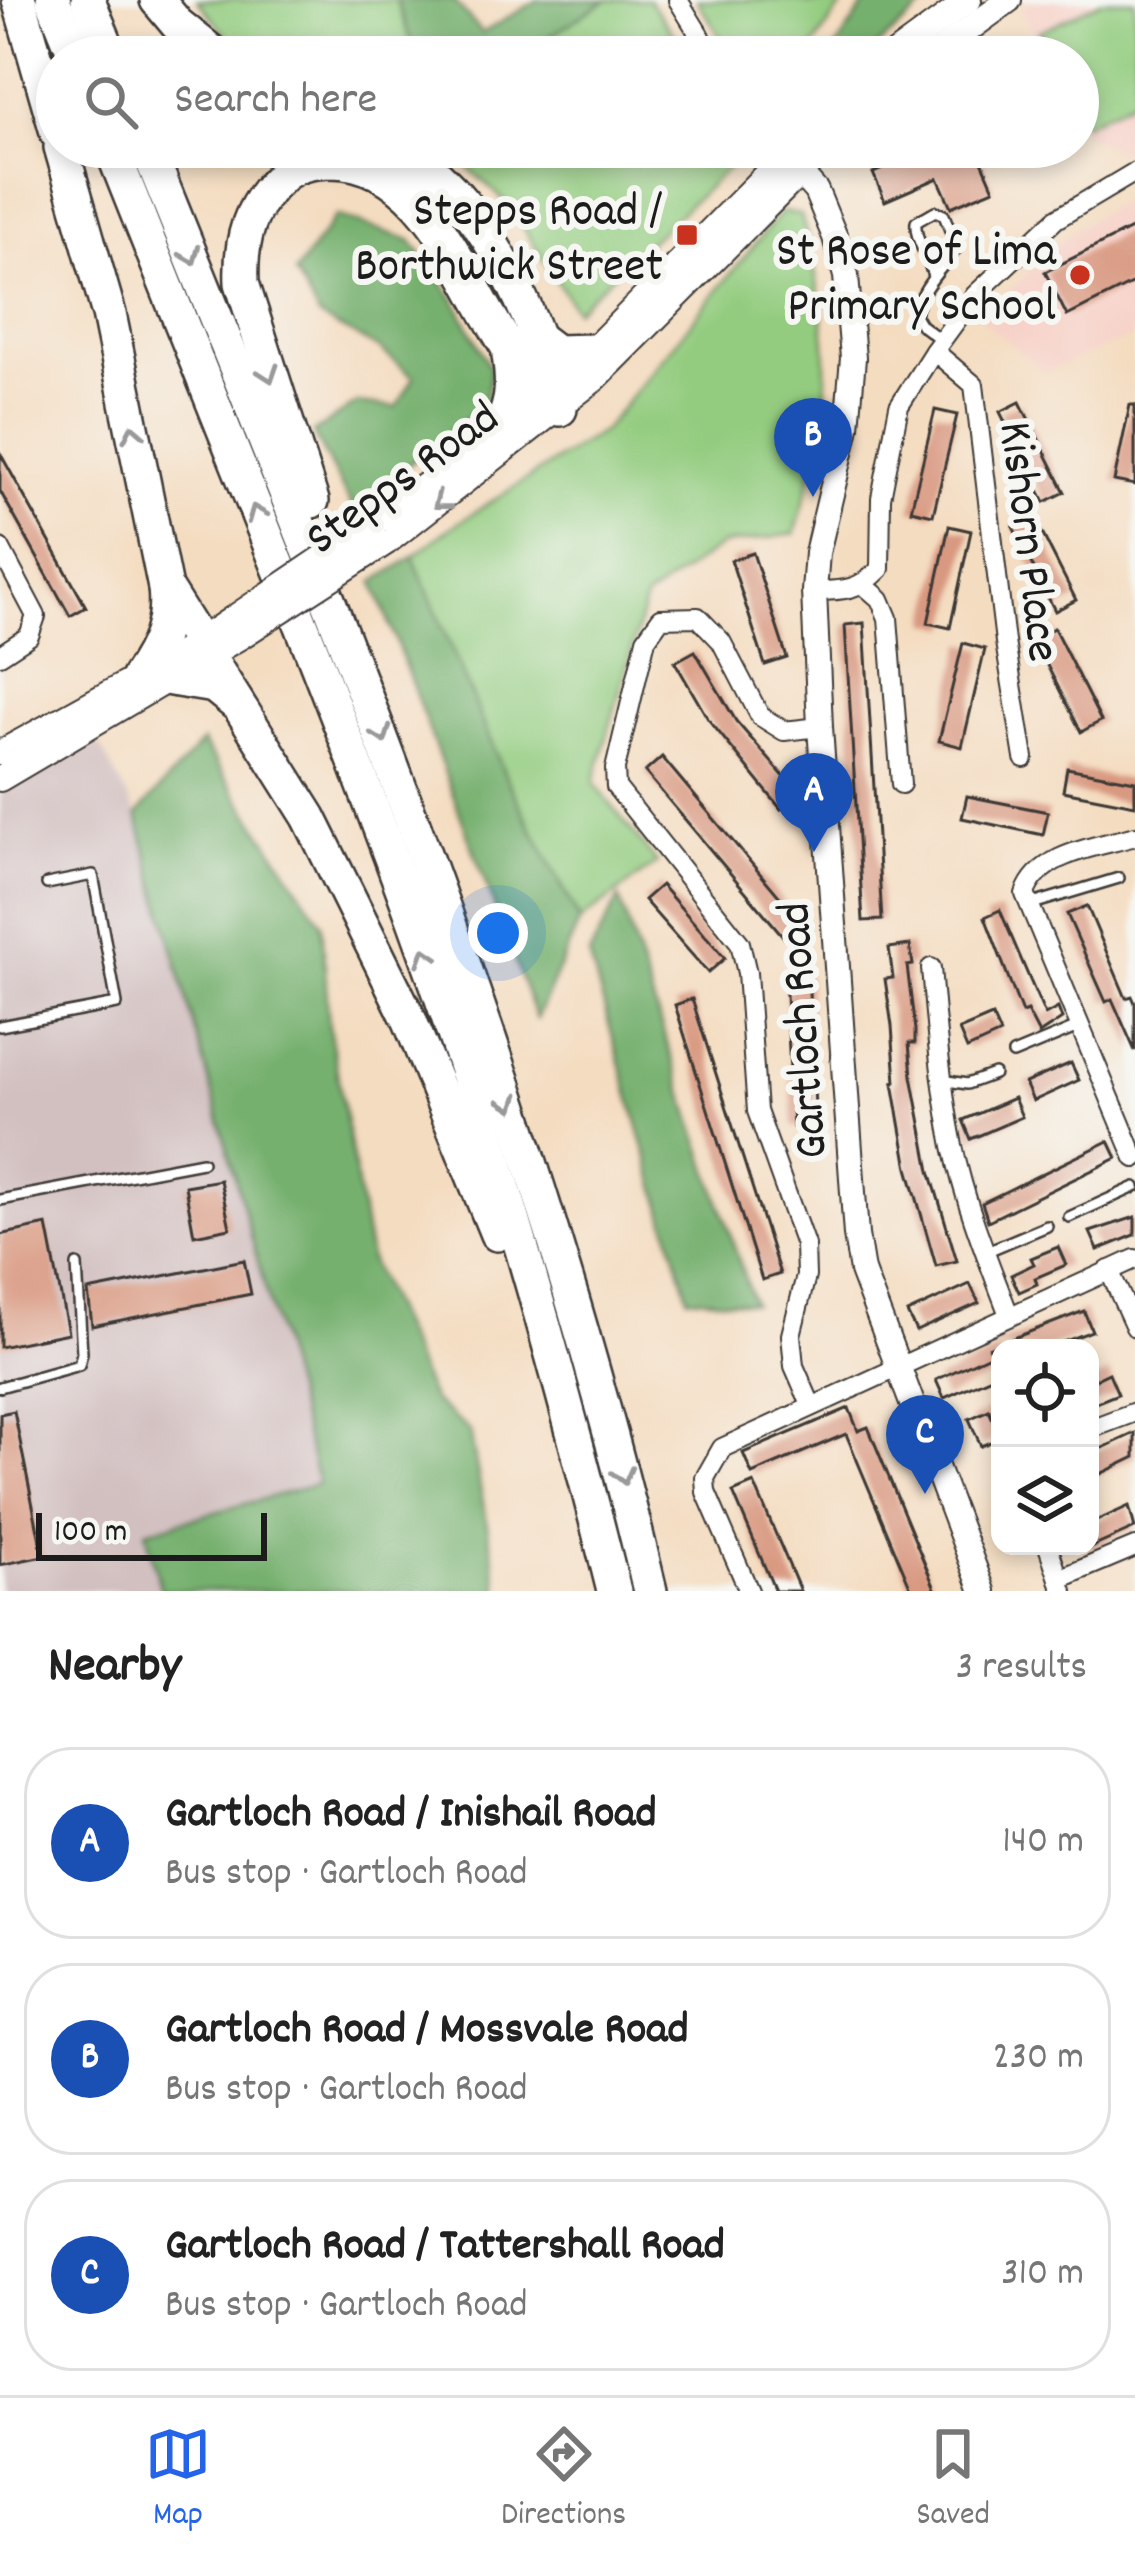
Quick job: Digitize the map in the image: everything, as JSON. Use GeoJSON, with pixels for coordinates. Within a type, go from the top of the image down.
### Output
{"type":"FeatureCollection","features":[{"type":"Feature","properties":{"kind":"highway"},"geometry":{"type":"LineString","coordinates":[[19,0],[36,59]]}},
{"type":"Feature","properties":{"kind":"highway"},"geometry":{"type":"LineString","coordinates":[[53,0],[68,36]]}},
{"type":"Feature","properties":{"kind":"highway"},"geometry":{"type":"LineString","coordinates":[[88,0],[103,36]]}},
{"type":"Feature","properties":{"kind":"highway"},"geometry":{"type":"LineString","coordinates":[[157,0],[191,36]]}},
{"type":"Feature","properties":{"kind":"highway"},"geometry":{"type":"LineString","coordinates":[[67,168],[109,314],[165,588],[168,611],[154,678],[214,686],[245,712]]}},
{"type":"Feature","properties":{"kind":"highway"},"geometry":{"type":"LineString","coordinates":[[119,168],[416,925],[500,1178],[569,1413],[614,1591]]}},
{"type":"Feature","properties":{"kind":"highway"},"geometry":{"type":"LineString","coordinates":[[155,168],[365,688],[447,914],[546,1210],[621,1467],[650,1591]]}},
{"type":"Feature","properties":{"kind":"highway"},"geometry":{"type":"LineString","coordinates":[[294,168],[256,204],[241,255],[242,283],[324,536],[365,688]]}},
{"type":"Feature","properties":{"kind":"highway"},"geometry":{"type":"LineString","coordinates":[[368,168],[389,178],[417,202],[521,342],[552,399]]}},
{"type":"Feature","properties":{"kind":"highway"},"geometry":{"type":"LineString","coordinates":[[430,168],[464,201],[489,237],[521,342],[508,417],[493,438]]}},
{"type":"Feature","properties":{"kind":"highway"},"geometry":{"type":"LineString","coordinates":[[521,342],[556,352],[592,351]]}},
{"type":"Feature","properties":{"kind":"highway"},"geometry":{"type":"LineString","coordinates":[[165,588],[309,817],[410,1021],[569,1413]]}},
{"type":"Feature","properties":{"kind":"main road"},"geometry":{"type":"LineString","coordinates":[[920,36],[969,0]]}},
{"type":"Feature","properties":{"kind":"main road"},"geometry":{"type":"LineString","coordinates":[[960,36],[1009,0]]}},
{"type":"Feature","properties":{"kind":"main road","name":"Stepps Road"},"geometry":{"type":"LineString","coordinates":[[0,779],[382,531],[552,399],[592,351],[775,168]]}},
{"type":"Feature","properties":{"kind":"main road","name":"Stepps Road"},"geometry":{"type":"LineString","coordinates":[[382,531],[493,438],[552,399],[595,379],[777,168]]}},
{"type":"Feature","properties":{"kind":"main road","name":"Gartloch Road"},"geometry":{"type":"LineString","coordinates":[[798,168],[816,191],[847,276],[853,358],[847,427],[817,553],[814,591],[856,1235],[862,1271],[983,1591]]}},
{"type":"Feature","properties":{"kind":"main road","name":"Stepps Road"},"geometry":{"type":"LineString","coordinates":[[0,753],[154,678]]}},
{"type":"Feature","properties":{"kind":"street"},"geometry":{"type":"LineString","coordinates":[[678,0],[700,36]]}},
{"type":"Feature","properties":{"kind":"street"},"geometry":{"type":"LineString","coordinates":[[814,591],[865,586],[880,569],[881,498],[898,406],[975,295],[1056,219],[1135,172]]}},
{"type":"Feature","properties":{"kind":"street","name":"Kishorn Place"},"geometry":{"type":"LineString","coordinates":[[938,346],[974,385],[1024,758]]}},
{"type":"Feature","properties":{"kind":"street"},"geometry":{"type":"LineString","coordinates":[[0,548],[36,616],[29,636],[0,656]]}},
{"type":"Feature","properties":{"kind":"street"},"geometry":{"type":"LineString","coordinates":[[865,586],[880,598],[888,618],[901,784]]}},
{"type":"Feature","properties":{"kind":"street"},"geometry":{"type":"LineString","coordinates":[[811,1405],[794,1366],[791,1334],[806,1276],[805,1245],[757,1111],[747,973],[740,943],[616,787],[615,769],[646,639],[661,617],[698,617],[721,641],[760,716],[784,731],[820,727]]}},
{"type":"Feature","properties":{"kind":"street"},"geometry":{"type":"LineString","coordinates":[[1135,836],[1057,860],[1030,879],[1027,899],[1135,1158]]}},
{"type":"Feature","properties":{"kind":"street"},"geometry":{"type":"LineString","coordinates":[[931,968],[941,1080],[956,1158],[1010,1315]]}},
{"type":"Feature","properties":{"kind":"street"},"geometry":{"type":"LineString","coordinates":[[749,1591],[706,1492],[705,1478],[722,1448],[1135,1258]]}},
{"type":"Feature","properties":{"kind":"street"},"geometry":{"type":"LineString","coordinates":[[1109,1270],[1135,1327]]}},
{"type":"Feature","properties":{"kind":"street"},"geometry":{"type":"LineString","coordinates":[[1099,1426],[1135,1412]]}},
{"type":"Feature","properties":{"kind":"street"},"geometry":{"type":"LineString","coordinates":[[1051,1555],[1061,1585],[1135,1547]]}},
{"type":"Feature","properties":{"kind":"lane"},"geometry":{"type":"LineString","coordinates":[[933,278],[930,259],[915,231],[916,222],[935,211],[944,215],[957,244],[933,278],[923,290],[915,315],[938,346]]}},
{"type":"Feature","properties":{"kind":"lane"},"geometry":{"type":"LineString","coordinates":[[0,1026],[117,1004],[93,875],[46,884]]}},
{"type":"Feature","properties":{"kind":"lane"},"geometry":{"type":"LineString","coordinates":[[1027,899],[1119,878]]}},
{"type":"Feature","properties":{"kind":"lane"},"geometry":{"type":"LineString","coordinates":[[1013,1054],[1078,1027]]}},
{"type":"Feature","properties":{"kind":"lane"},"geometry":{"type":"LineString","coordinates":[[941,1080],[967,1084],[994,1074]]}},
{"type":"Feature","properties":{"kind":"lane"},"geometry":{"type":"LineString","coordinates":[[0,1200],[202,1162]]}},
{"type":"Feature","properties":{"kind":"lane"},"geometry":{"type":"LineString","coordinates":[[1069,1216],[1135,1186]]}},
{"type":"Feature","properties":{"kind":"lane"},"geometry":{"type":"LineString","coordinates":[[985,1252],[1047,1226]]}},
{"type":"Feature","properties":{"kind":"lane"},"geometry":{"type":"LineString","coordinates":[[0,1387],[79,1365],[76,1265]]}},
{"type":"Feature","properties":{"kind":"shaded area"},"geometry":{"type":"Polygon","coordinates":[[[1033,0],[1135,0],[1135,152],[1128,155],[1099,141],[1099,36],[1034,36],[1020,8],[1033,0]]]}},
{"type":"Feature","properties":{"kind":"shaded area","name":"St Rose of Lima Primary School"},"geometry":{"type":"Polygon","coordinates":[[[1135,192],[1135,336],[1045,372],[980,319],[1071,231],[1135,192]]]}},
{"type":"Feature","properties":{"kind":"shaded area"},"geometry":{"type":"Polygon","coordinates":[[[99,743],[137,815],[319,1485],[146,1531],[161,1591],[0,1591],[0,792],[99,743]]]}},
{"type":"Feature","properties":{"kind":"green space"},"geometry":{"type":"Polygon","coordinates":[[[197,0],[396,0],[409,36],[227,36],[197,0]]]}},
{"type":"Feature","properties":{"kind":"green space"},"geometry":{"type":"Polygon","coordinates":[[[396,0],[453,0],[482,33],[538,0],[607,0],[550,36],[409,36],[396,0]]]}},
{"type":"Feature","properties":{"kind":"green space"},"geometry":{"type":"Polygon","coordinates":[[[607,0],[649,0],[675,36],[550,36],[607,0]]]}},
{"type":"Feature","properties":{"kind":"green space"},"geometry":{"type":"Polygon","coordinates":[[[697,0],[809,4],[846,0],[821,36],[720,36],[697,0]]]}},
{"type":"Feature","properties":{"kind":"green space"},"geometry":{"type":"Polygon","coordinates":[[[868,0],[932,0],[890,36],[844,36],[868,0]]]}},
{"type":"Feature","properties":{"kind":"green space"},"geometry":{"type":"Polygon","coordinates":[[[1103,0],[1135,0],[1135,98],[1099,116],[1099,36],[1041,36],[1039,32],[1103,0]]]}},
{"type":"Feature","properties":{"kind":"green space"},"geometry":{"type":"Polygon","coordinates":[[[469,168],[728,168],[575,310],[510,206],[469,168]]]}},
{"type":"Feature","properties":{"kind":"green space"},"geometry":{"type":"Polygon","coordinates":[[[781,212],[801,215],[823,324],[826,379],[819,447],[795,534],[722,545],[646,598],[594,783],[657,863],[580,921],[508,782],[413,557],[447,530],[604,430],[781,212]]]}},
{"type":"Feature","properties":{"kind":"green space"},"geometry":{"type":"Polygon","coordinates":[[[336,216],[411,240],[455,300],[491,369],[485,404],[353,509],[313,433],[357,403],[397,407],[414,377],[380,349],[319,317],[295,273],[336,216]]]}},
{"type":"Feature","properties":{"kind":"green space"},"geometry":{"type":"Polygon","coordinates":[[[413,557],[508,782],[580,921],[536,1019],[374,582],[413,557]]]}},
{"type":"Feature","properties":{"kind":"green space"},"geometry":{"type":"Polygon","coordinates":[[[202,742],[322,923],[329,1026],[370,1259],[433,1401],[470,1431],[499,1591],[161,1591],[146,1531],[318,1484],[137,815],[202,742]]]}},
{"type":"Feature","properties":{"kind":"green space"},"geometry":{"type":"Polygon","coordinates":[[[619,898],[753,1303],[688,1297],[589,955],[619,898]]]}},
{"type":"Feature","properties":{"kind":"building"},"geometry":{"type":"Polygon","coordinates":[[[885,168],[985,168],[994,189],[951,207],[938,178],[885,201],[873,173],[885,168]]]}},
{"type":"Feature","properties":{"kind":"building"},"geometry":{"type":"Polygon","coordinates":[[[1135,227],[1135,282],[1067,316],[1045,272],[1135,227]]]}},
{"type":"Feature","properties":{"kind":"building"},"geometry":{"type":"Polygon","coordinates":[[[1020,402],[1065,492],[1045,502],[1000,412],[1020,402]]]}},
{"type":"Feature","properties":{"kind":"building"},"geometry":{"type":"Polygon","coordinates":[[[1130,405],[1135,405],[1135,485],[1114,481],[1130,405]]]}},
{"type":"Feature","properties":{"kind":"building"},"geometry":{"type":"Polygon","coordinates":[[[935,410],[957,415],[933,515],[911,510],[935,410]]]}},
{"type":"Feature","properties":{"kind":"building"},"geometry":{"type":"Polygon","coordinates":[[[0,453],[86,607],[70,616],[0,491],[0,453]]]}},
{"type":"Feature","properties":{"kind":"building"},"geometry":{"type":"Polygon","coordinates":[[[1034,517],[1076,600],[1055,611],[1013,527],[1034,517]]]}},
{"type":"Feature","properties":{"kind":"building"},"geometry":{"type":"Polygon","coordinates":[[[949,526],[971,531],[950,628],[928,623],[949,526]]]}},
{"type":"Feature","properties":{"kind":"building"},"geometry":{"type":"Polygon","coordinates":[[[753,553],[787,658],[765,665],[731,560],[753,553]]]}},
{"type":"Feature","properties":{"kind":"building"},"geometry":{"type":"Polygon","coordinates":[[[864,623],[882,920],[863,921],[845,625],[864,623]]]}},
{"type":"Feature","properties":{"kind":"building"},"geometry":{"type":"Polygon","coordinates":[[[1054,628],[1101,721],[1081,732],[1033,638],[1054,628]]]}},
{"type":"Feature","properties":{"kind":"building"},"geometry":{"type":"Polygon","coordinates":[[[963,643],[985,649],[962,747],[939,741],[963,643]]]}},
{"type":"Feature","properties":{"kind":"building"},"geometry":{"type":"Polygon","coordinates":[[[695,651],[736,721],[799,794],[781,809],[708,719],[675,662],[695,651]]]}},
{"type":"Feature","properties":{"kind":"building"},"geometry":{"type":"Polygon","coordinates":[[[662,757],[805,927],[788,942],[645,772],[662,757]]]}},
{"type":"Feature","properties":{"kind":"building"},"geometry":{"type":"Polygon","coordinates":[[[1067,768],[1135,781],[1135,805],[1063,791],[1067,768]]]}},
{"type":"Feature","properties":{"kind":"building"},"geometry":{"type":"Polygon","coordinates":[[[967,796],[1048,812],[1043,835],[962,818],[967,796]]]}},
{"type":"Feature","properties":{"kind":"building"},"geometry":{"type":"Polygon","coordinates":[[[661,885],[725,958],[708,973],[644,900],[661,885]]]}},
{"type":"Feature","properties":{"kind":"building"},"geometry":{"type":"Polygon","coordinates":[[[1087,906],[1126,998],[1132,996],[1135,1003],[1135,1051],[1112,999],[1106,1002],[1067,914],[1087,906]]]}},
{"type":"Feature","properties":{"kind":"building"},"geometry":{"type":"Polygon","coordinates":[[[1000,910],[1045,1015],[1058,1008],[1062,1019],[1039,1034],[1027,1011],[1022,1013],[985,917],[1000,910]]]}},
{"type":"Feature","properties":{"kind":"building"},"geometry":{"type":"Polygon","coordinates":[[[910,945],[913,965],[907,966],[915,1030],[915,1043],[909,1043],[912,1076],[930,1171],[957,1261],[936,1266],[908,1168],[893,1083],[885,979],[893,978],[889,948],[910,945]]]}},
{"type":"Feature","properties":{"kind":"building"},"geometry":{"type":"Polygon","coordinates":[[[808,973],[816,1126],[793,1127],[785,975],[808,973]]]}},
{"type":"Feature","properties":{"kind":"building"},"geometry":{"type":"Polygon","coordinates":[[[692,999],[780,1274],[762,1280],[675,1005],[692,999]]]}},
{"type":"Feature","properties":{"kind":"building"},"geometry":{"type":"Polygon","coordinates":[[[992,1016],[1000,1034],[967,1049],[959,1030],[992,1016]]]}},
{"type":"Feature","properties":{"kind":"building"},"geometry":{"type":"Polygon","coordinates":[[[1071,1063],[1079,1080],[1033,1101],[1025,1083],[1071,1063]]]}},
{"type":"Feature","properties":{"kind":"building"},"geometry":{"type":"Polygon","coordinates":[[[1014,1098],[1022,1117],[971,1139],[963,1120],[1014,1098]]]}},
{"type":"Feature","properties":{"kind":"building"},"geometry":{"type":"Polygon","coordinates":[[[1109,1141],[1117,1158],[988,1221],[982,1203],[1109,1141]]]}},
{"type":"Feature","properties":{"kind":"building"},"geometry":{"type":"Polygon","coordinates":[[[220,1180],[230,1228],[194,1235],[185,1186],[220,1180]]]}},
{"type":"Feature","properties":{"kind":"building"},"geometry":{"type":"Polygon","coordinates":[[[1135,1217],[1135,1235],[1098,1250],[1090,1232],[1135,1217]]]}},
{"type":"Feature","properties":{"kind":"building"},"geometry":{"type":"Polygon","coordinates":[[[47,1225],[68,1333],[0,1347],[0,1235],[47,1225]]]}},
{"type":"Feature","properties":{"kind":"building"},"geometry":{"type":"Polygon","coordinates":[[[1058,1247],[1066,1265],[1035,1278],[1037,1284],[1019,1292],[1011,1275],[1034,1264],[1031,1258],[1058,1247]]]}},
{"type":"Feature","properties":{"kind":"building"},"geometry":{"type":"Polygon","coordinates":[[[244,1260],[251,1294],[92,1326],[88,1291],[244,1260]]]}},
{"type":"Feature","properties":{"kind":"building"},"geometry":{"type":"Polygon","coordinates":[[[970,1284],[979,1303],[916,1331],[907,1313],[970,1284]]]}},
{"type":"Feature","properties":{"kind":"building"},"geometry":{"type":"Polygon","coordinates":[[[1084,1311],[1092,1331],[1071,1339],[1011,1339],[1084,1311]]]}},
{"type":"Feature","properties":{"kind":"building"},"geometry":{"type":"Polygon","coordinates":[[[991,1354],[991,1377],[944,1398],[936,1380],[991,1354]]]}},
{"type":"Feature","properties":{"kind":"building"},"geometry":{"type":"Polygon","coordinates":[[[1109,1373],[1118,1394],[1099,1401],[1099,1378],[1109,1373]]]}},
{"type":"Feature","properties":{"kind":"building"},"geometry":{"type":"Polygon","coordinates":[[[849,1408],[858,1431],[868,1427],[936,1591],[912,1591],[846,1434],[752,1474],[743,1453],[849,1408]]]}},
{"type":"Feature","properties":{"kind":"building"},"geometry":{"type":"Polygon","coordinates":[[[989,1410],[991,1442],[981,1446],[969,1419],[989,1410]]]}},
{"type":"Feature","properties":{"kind":"building"},"geometry":{"type":"Polygon","coordinates":[[[14,1411],[43,1556],[0,1565],[0,1414],[14,1411]]]}},
{"type":"Feature","properties":{"kind":"building"},"geometry":{"type":"Polygon","coordinates":[[[1135,1433],[1135,1457],[1099,1475],[1099,1450],[1135,1433]]]}},
{"type":"Feature","properties":{"kind":"building"},"geometry":{"type":"Polygon","coordinates":[[[754,1483],[800,1591],[775,1591],[733,1492],[754,1483]]]}},
{"type":"Feature","properties":{"kind":"building"},"geometry":{"type":"Polygon","coordinates":[[[1129,1506],[1135,1528],[1099,1544],[1099,1520],[1129,1506]]]}},
{"type":"Feature","properties":{"kind":"place","name":"Stepps Road / Borthwick Street"},"geometry":{"type":"Point","coordinates":[687,235]}},
{"type":"Feature","properties":{"kind":"place","name":"St Rose of Lima Primary School"},"geometry":{"type":"Point","coordinates":[1080,275]}},
{"type":"Feature","properties":{"kind":"place","name":"Gartloch Road / Mossvale Road"},"geometry":{"type":"Point","coordinates":[813,497]}},
{"type":"Feature","properties":{"kind":"place","name":"Gartloch Road / Inishail Road"},"geometry":{"type":"Point","coordinates":[814,852]}},
{"type":"Feature","properties":{"kind":"place","name":"Gartloch Road / Tattershall Road"},"geometry":{"type":"Point","coordinates":[925,1494]}}]}
